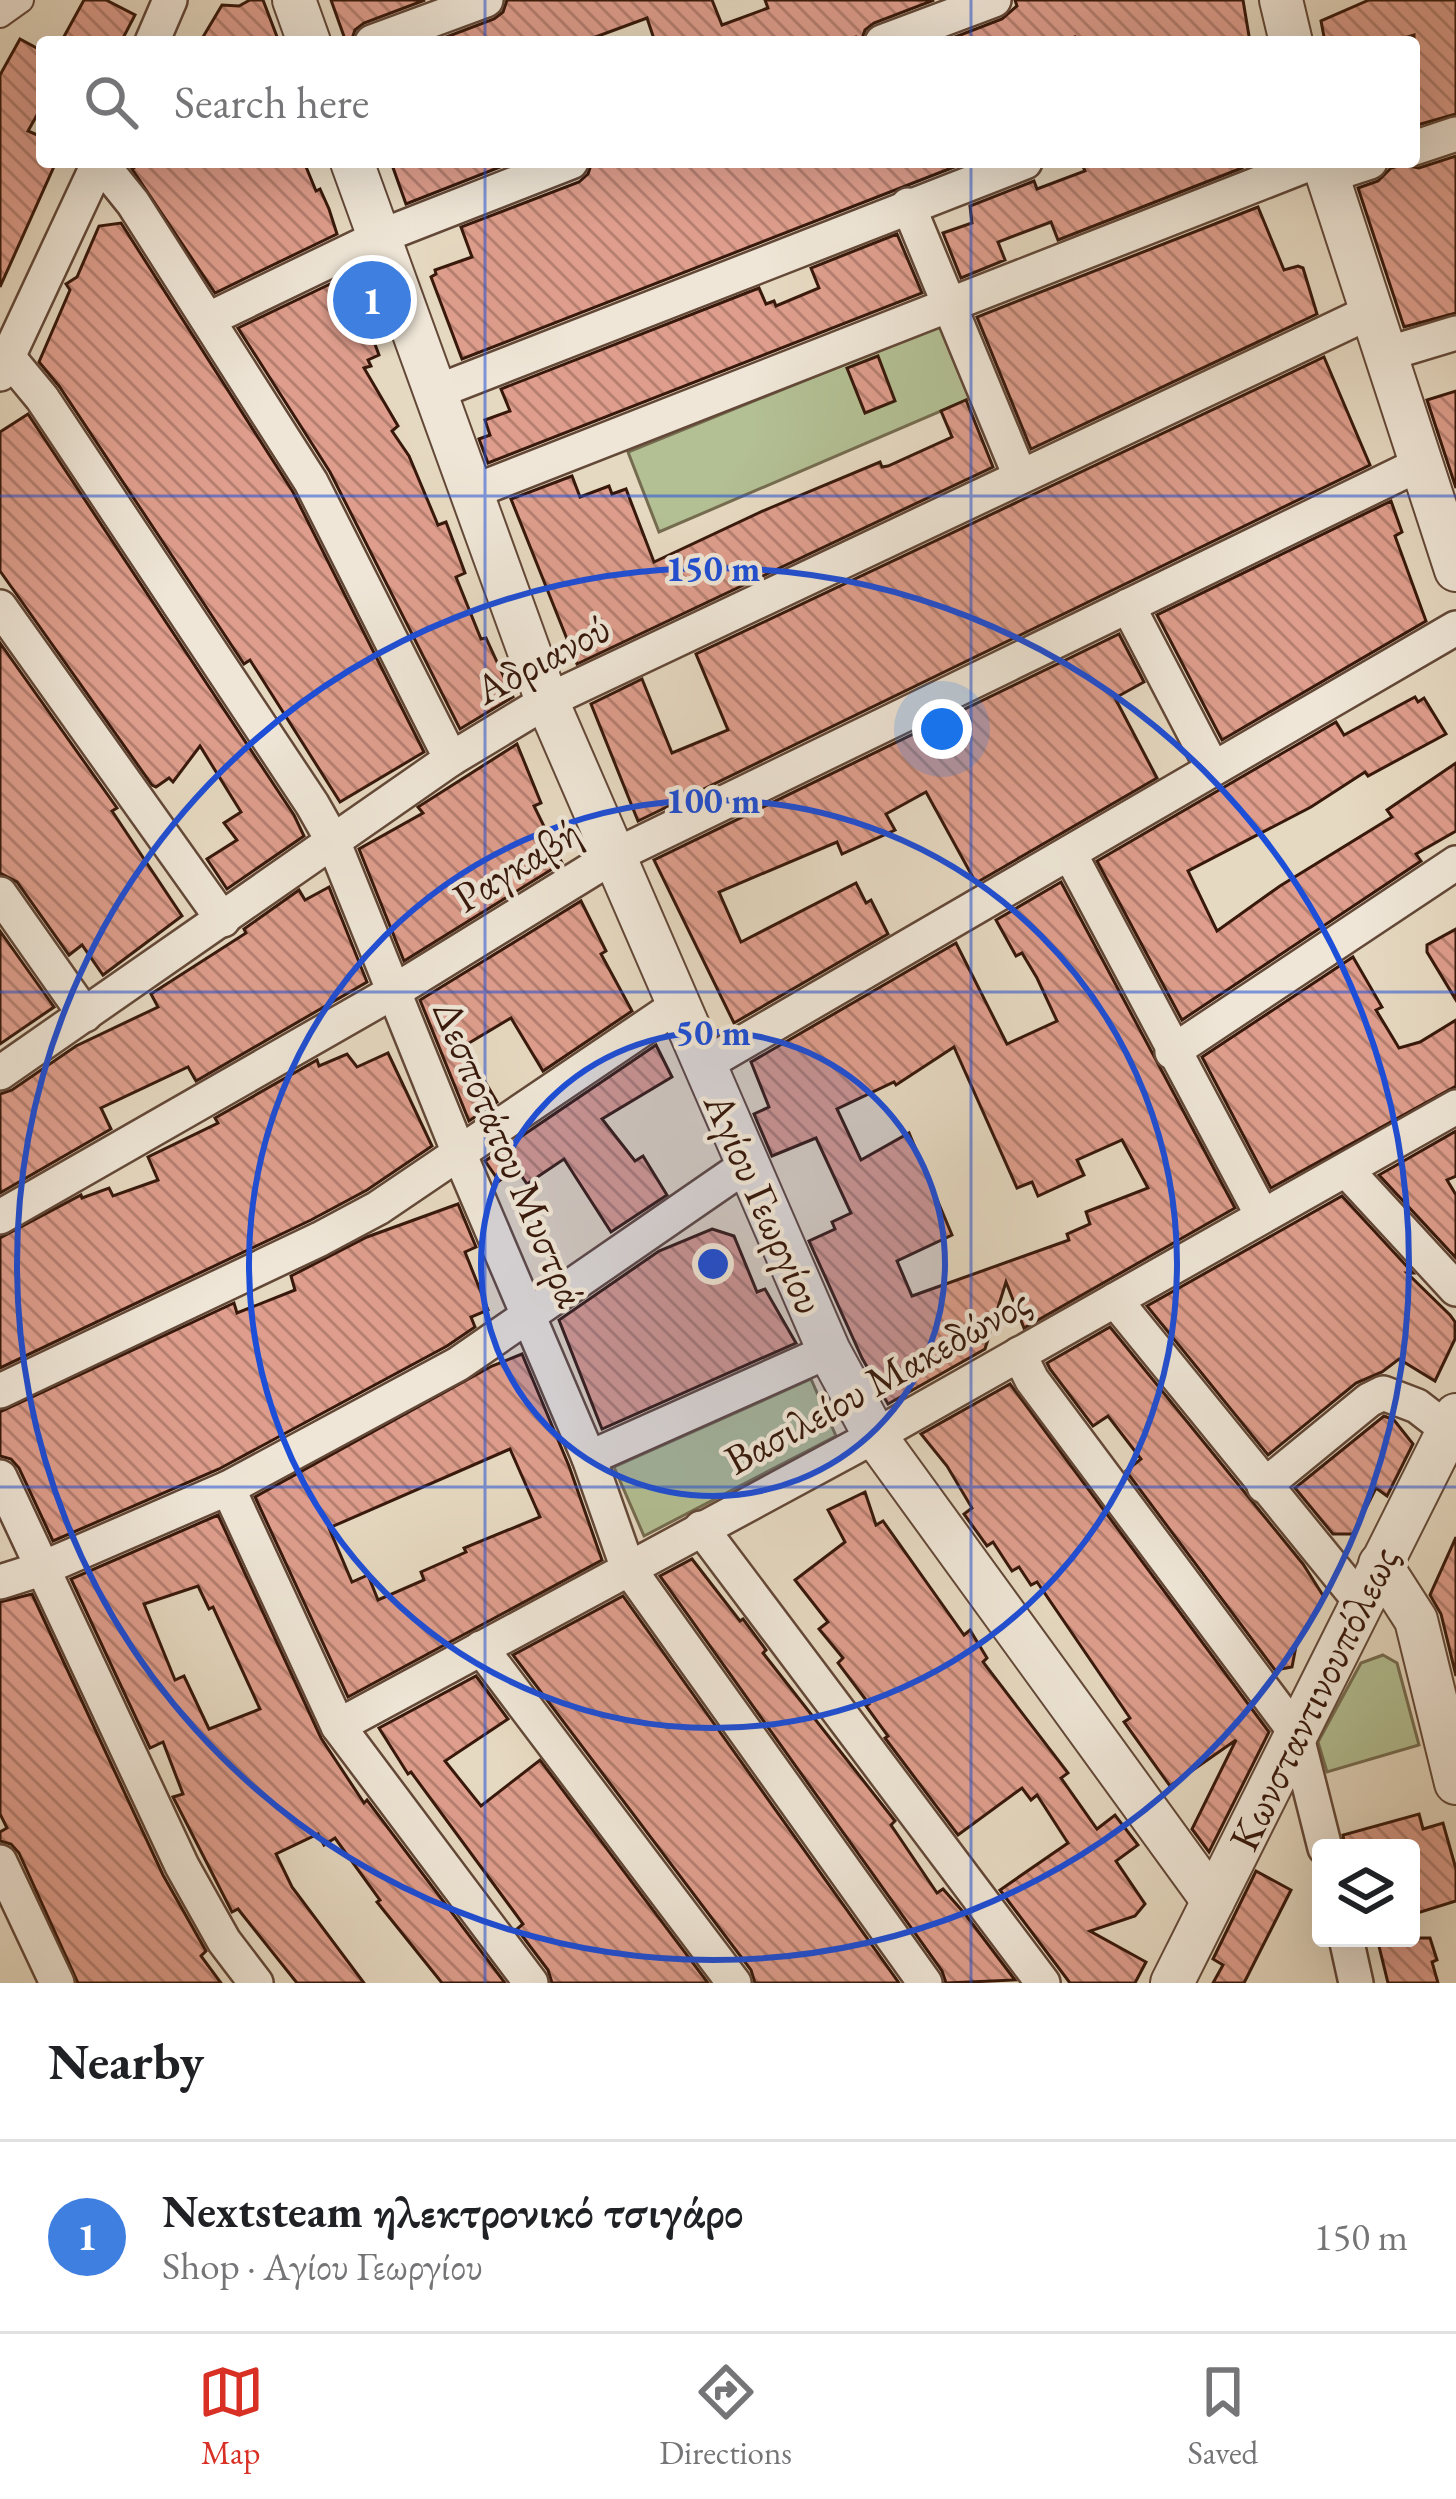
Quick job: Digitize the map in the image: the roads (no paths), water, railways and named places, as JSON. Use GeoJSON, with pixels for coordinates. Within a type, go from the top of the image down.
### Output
{"type":"FeatureCollection","features":[{"type":"Feature","properties":{"kind":"street"},"geometry":{"type":"LineString","coordinates":[[0,15],[21,0]]}},
{"type":"Feature","properties":{"kind":"street"},"geometry":{"type":"LineString","coordinates":[[155,36],[170,0]]}},
{"type":"Feature","properties":{"kind":"street"},"geometry":{"type":"LineString","coordinates":[[294,0],[307,36]]}},
{"type":"Feature","properties":{"kind":"street"},"geometry":{"type":"LineString","coordinates":[[388,36],[486,0]]}},
{"type":"Feature","properties":{"kind":"street"},"geometry":{"type":"LineString","coordinates":[[898,36],[994,0]]}},
{"type":"Feature","properties":{"kind":"street"},"geometry":{"type":"LineString","coordinates":[[1420,146],[1456,134]]}},
{"type":"Feature","properties":{"kind":"street"},"geometry":{"type":"LineString","coordinates":[[4,366],[96,168]]}},
{"type":"Feature","properties":{"kind":"street"},"geometry":{"type":"LineString","coordinates":[[104,168],[133,203],[311,482],[451,759]]}},
{"type":"Feature","properties":{"kind":"street","name":"Αγίου Γεωργίου"},"geometry":{"type":"LineString","coordinates":[[354,168],[547,701],[830,1351],[875,1436],[1213,1901]]}},
{"type":"Feature","properties":{"kind":"street"},"geometry":{"type":"LineString","coordinates":[[209,319],[379,237],[556,168]]}},
{"type":"Feature","properties":{"kind":"street"},"geometry":{"type":"LineString","coordinates":[[436,392],[1009,168]]}},
{"type":"Feature","properties":{"kind":"street"},"geometry":{"type":"LineString","coordinates":[[472,492],[1319,168]]}},
{"type":"Feature","properties":{"kind":"street"},"geometry":{"type":"LineString","coordinates":[[1322,168],[1456,570]]}},
{"type":"Feature","properties":{"kind":"street"},"geometry":{"type":"LineString","coordinates":[[908,205],[1020,476]]}},
{"type":"Feature","properties":{"kind":"street","name":"Αδριανού"},"geometry":{"type":"LineString","coordinates":[[0,1073],[451,759],[547,701],[1370,313]]}},
{"type":"Feature","properties":{"kind":"street"},"geometry":{"type":"LineString","coordinates":[[1383,355],[1456,333]]}},
{"type":"Feature","properties":{"kind":"street","name":"Δεσποτάτου Μυστρά"},"geometry":{"type":"LineString","coordinates":[[4,366],[68,436],[333,841],[589,1458],[627,1566],[925,1983]]}},
{"type":"Feature","properties":{"kind":"street","name":"Ραγκαβή"},"geometry":{"type":"LineString","coordinates":[[0,1216],[393,992],[612,857],[1420,464]]}},
{"type":"Feature","properties":{"kind":"street"},"geometry":{"type":"LineString","coordinates":[[1128,606],[1212,767]]}},
{"type":"Feature","properties":{"kind":"street"},"geometry":{"type":"LineString","coordinates":[[0,607],[224,920]]}},
{"type":"Feature","properties":{"kind":"street"},"geometry":{"type":"LineString","coordinates":[[704,1065],[1456,628]]}},
{"type":"Feature","properties":{"kind":"street"},"geometry":{"type":"LineString","coordinates":[[1070,854],[1262,1215]]}},
{"type":"Feature","properties":{"kind":"street"},"geometry":{"type":"LineString","coordinates":[[1172,1052],[1456,863]]}},
{"type":"Feature","properties":{"kind":"street"},"geometry":{"type":"LineString","coordinates":[[0,894],[85,1015]]}},
{"type":"Feature","properties":{"kind":"street"},"geometry":{"type":"LineString","coordinates":[[0,1391],[378,1208],[678,1005]]}},
{"type":"Feature","properties":{"kind":"street","name":"Βασιλείου Μακεδώνος"},"geometry":{"type":"LineString","coordinates":[[338,1726],[875,1436],[1456,1107]]}},
{"type":"Feature","properties":{"kind":"street"},"geometry":{"type":"LineString","coordinates":[[0,1582],[41,1569],[228,1488],[458,1364],[748,1164]]}},
{"type":"Feature","properties":{"kind":"street"},"geometry":{"type":"LineString","coordinates":[[1348,1172],[1456,1288]]}},
{"type":"Feature","properties":{"kind":"street"},"geometry":{"type":"LineString","coordinates":[[1115,1300],[1361,1602]]}},
{"type":"Feature","properties":{"kind":"street"},"geometry":{"type":"LineString","coordinates":[[589,1458],[830,1351]]}},
{"type":"Feature","properties":{"kind":"street"},"geometry":{"type":"LineString","coordinates":[[1019,1354],[1032,1380],[1297,1732],[1323,1839]]}},
{"type":"Feature","properties":{"kind":"street"},"geometry":{"type":"LineString","coordinates":[[1264,1486],[1383,1393],[1452,1422]]}},
{"type":"Feature","properties":{"kind":"street","name":"Κωνσταντινουπόλεως"},"geometry":{"type":"LineString","coordinates":[[1176,1980],[1452,1422]]}},
{"type":"Feature","properties":{"kind":"street"},"geometry":{"type":"LineString","coordinates":[[0,1477],[182,1866],[224,1941],[256,1983]]}},
{"type":"Feature","properties":{"kind":"street"},"geometry":{"type":"LineString","coordinates":[[228,1488],[338,1726],[531,1983]]}},
{"type":"Feature","properties":{"kind":"street"},"geometry":{"type":"LineString","coordinates":[[701,1528],[1043,1983]]}},
{"type":"Feature","properties":{"kind":"street"},"geometry":{"type":"LineString","coordinates":[[1380,1564],[1416,1620],[1449,1724],[1456,1783]]}},
{"type":"Feature","properties":{"kind":"street"},"geometry":{"type":"LineString","coordinates":[[481,1648],[734,1983]]}},
{"type":"Feature","properties":{"kind":"street"},"geometry":{"type":"LineString","coordinates":[[0,1862],[57,1983]]}},
{"type":"Feature","properties":{"kind":"street"},"geometry":{"type":"LineString","coordinates":[[1348,1947],[1356,1983]]}},
{"type":"Feature","properties":{"kind":"place","name":"Nextsteam ηλεκτρονικό τσιγάρο"},"geometry":{"type":"Point","coordinates":[372,300]}}]}
